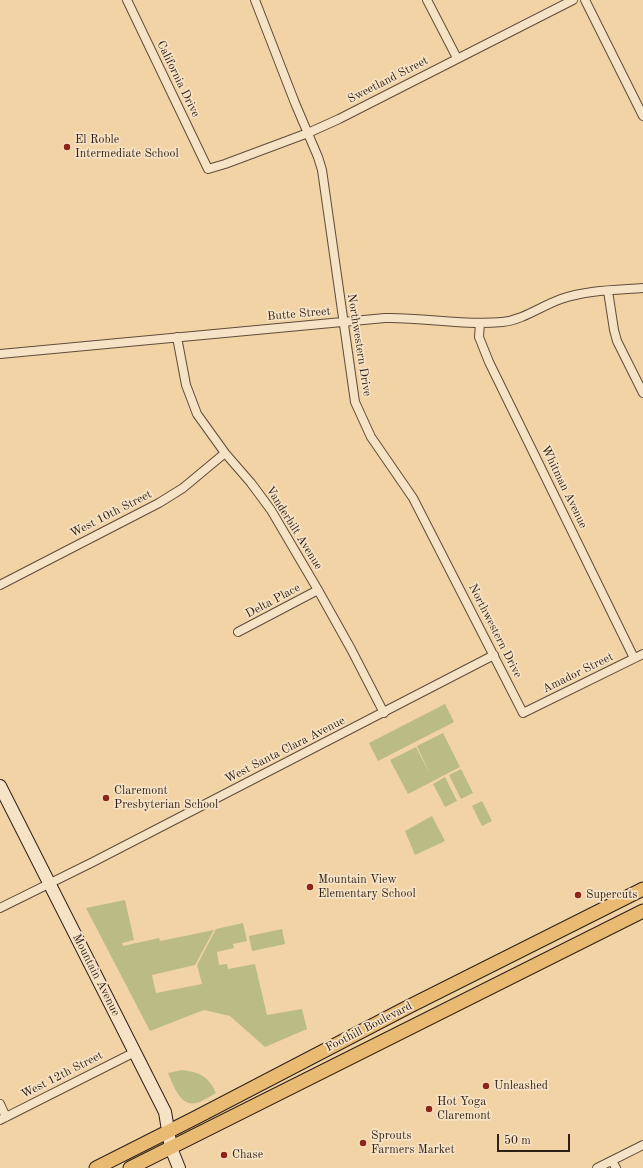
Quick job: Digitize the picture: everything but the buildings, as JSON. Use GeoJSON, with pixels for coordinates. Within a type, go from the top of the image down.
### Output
{"type":"FeatureCollection","features":[{"type":"Feature","properties":{"kind":"main road","name":"Mountain Avenue"},"geometry":{"type":"LineString","coordinates":[[0,786],[165,1112],[172,1148],[179,1168]]}},
{"type":"Feature","properties":{"kind":"main road","name":"Foothill Boulevard"},"geometry":{"type":"LineString","coordinates":[[96,1168],[410,1006],[643,889]]}},
{"type":"Feature","properties":{"kind":"main road","name":"Foothill Boulevard"},"geometry":{"type":"LineString","coordinates":[[130,1168],[643,911]]}},
{"type":"Feature","properties":{"kind":"street","name":"California Drive"},"geometry":{"type":"LineString","coordinates":[[127,0],[208,169]]}},
{"type":"Feature","properties":{"kind":"street","name":"Northwestern Drive"},"geometry":{"type":"LineString","coordinates":[[255,0],[322,170],[355,402],[371,437],[413,498],[523,713]]}},
{"type":"Feature","properties":{"kind":"street"},"geometry":{"type":"LineString","coordinates":[[427,0],[457,58]]}},
{"type":"Feature","properties":{"kind":"street","name":"Sweetland Street"},"geometry":{"type":"LineString","coordinates":[[208,169],[308,133],[339,119],[573,0]]}},
{"type":"Feature","properties":{"kind":"street"},"geometry":{"type":"LineString","coordinates":[[586,0],[643,116]]}},
{"type":"Feature","properties":{"kind":"street","name":"Butte Street"},"geometry":{"type":"LineString","coordinates":[[0,354],[385,318],[407,317],[480,323],[503,322],[519,318],[561,299],[585,293],[643,288]]}},
{"type":"Feature","properties":{"kind":"street"},"geometry":{"type":"LineString","coordinates":[[608,291],[617,341],[643,393]]}},
{"type":"Feature","properties":{"kind":"street","name":"Whitman Avenue"},"geometry":{"type":"LineString","coordinates":[[480,323],[479,337],[489,362],[634,658]]}},
{"type":"Feature","properties":{"kind":"street","name":"Vanderbilt Avenue"},"geometry":{"type":"LineString","coordinates":[[177,337],[186,384],[197,414],[224,453],[251,483],[271,510],[351,649],[384,713]]}},
{"type":"Feature","properties":{"kind":"street","name":"West 10th Street"},"geometry":{"type":"LineString","coordinates":[[0,585],[159,503],[183,488],[224,453]]}},
{"type":"Feature","properties":{"kind":"street","name":"Delta Place"},"geometry":{"type":"LineString","coordinates":[[238,632],[318,590]]}},
{"type":"Feature","properties":{"kind":"street","name":"Amador Street"},"geometry":{"type":"LineString","coordinates":[[523,713],[643,654]]}},
{"type":"Feature","properties":{"kind":"street","name":"West Santa Clara Avenue"},"geometry":{"type":"LineString","coordinates":[[0,908],[384,713],[494,655]]}},
{"type":"Feature","properties":{"kind":"street","name":"West 12th Street"},"geometry":{"type":"LineString","coordinates":[[3,1118],[135,1052]]}},
{"type":"Feature","properties":{"kind":"street"},"geometry":{"type":"LineString","coordinates":[[0,1104],[3,1118]]}},
{"type":"Feature","properties":{"kind":"street"},"geometry":{"type":"LineString","coordinates":[[597,1168],[614,1164],[643,1145]]}},
{"type":"Feature","properties":{"kind":"green space"},"geometry":{"type":"Polygon","coordinates":[[[445,704],[454,722],[378,761],[369,743],[445,704]]]}},
{"type":"Feature","properties":{"kind":"green space"},"geometry":{"type":"Polygon","coordinates":[[[443,733],[460,767],[408,794],[390,760],[416,747],[430,774],[417,746],[443,733]]]}},
{"type":"Feature","properties":{"kind":"green space"},"geometry":{"type":"Polygon","coordinates":[[[461,769],[473,793],[461,799],[449,775],[461,769]]]}},
{"type":"Feature","properties":{"kind":"green space"},"geometry":{"type":"Polygon","coordinates":[[[445,777],[457,801],[445,807],[433,784],[445,777]]]}},
{"type":"Feature","properties":{"kind":"green space"},"geometry":{"type":"Polygon","coordinates":[[[482,801],[492,821],[482,826],[472,806],[482,801]]]}},
{"type":"Feature","properties":{"kind":"green space"},"geometry":{"type":"Polygon","coordinates":[[[432,816],[445,841],[415,855],[405,831],[432,816]]]}},
{"type":"Feature","properties":{"kind":"green space"},"geometry":{"type":"Polygon","coordinates":[[[125,900],[134,940],[122,943],[123,946],[159,938],[160,941],[214,930],[195,965],[152,975],[156,993],[202,984],[197,965],[216,929],[243,923],[247,941],[233,944],[234,948],[217,952],[219,965],[227,964],[228,969],[255,964],[267,1015],[302,1009],[307,1029],[265,1047],[230,1016],[204,1010],[150,1031],[86,908],[125,900]]]}},
{"type":"Feature","properties":{"kind":"green space"},"geometry":{"type":"Polygon","coordinates":[[[282,929],[285,944],[252,951],[249,936],[282,929]]]}},
{"type":"Feature","properties":{"kind":"green space"},"geometry":{"type":"Polygon","coordinates":[[[182,1070],[194,1072],[203,1076],[207,1079],[216,1093],[196,1103],[186,1102],[178,1094],[168,1073],[182,1070]]]}},
{"type":"Feature","properties":{"kind":"place","name":"El Roble Intermediate School"},"geometry":{"type":"Point","coordinates":[67,147]}},
{"type":"Feature","properties":{"kind":"place","name":"Claremont Presbyterian School"},"geometry":{"type":"Point","coordinates":[106,798]}},
{"type":"Feature","properties":{"kind":"place","name":"Mountain View Elementary School"},"geometry":{"type":"Point","coordinates":[310,887]}},
{"type":"Feature","properties":{"kind":"place","name":"Supercuts"},"geometry":{"type":"Point","coordinates":[578,895]}},
{"type":"Feature","properties":{"kind":"place","name":"Unleashed"},"geometry":{"type":"Point","coordinates":[486,1086]}},
{"type":"Feature","properties":{"kind":"place","name":"Hot Yoga Claremont"},"geometry":{"type":"Point","coordinates":[429,1109]}},
{"type":"Feature","properties":{"kind":"place","name":"Sprouts Farmers Market"},"geometry":{"type":"Point","coordinates":[363,1143]}},
{"type":"Feature","properties":{"kind":"place","name":"Chase"},"geometry":{"type":"Point","coordinates":[224,1155]}}]}
